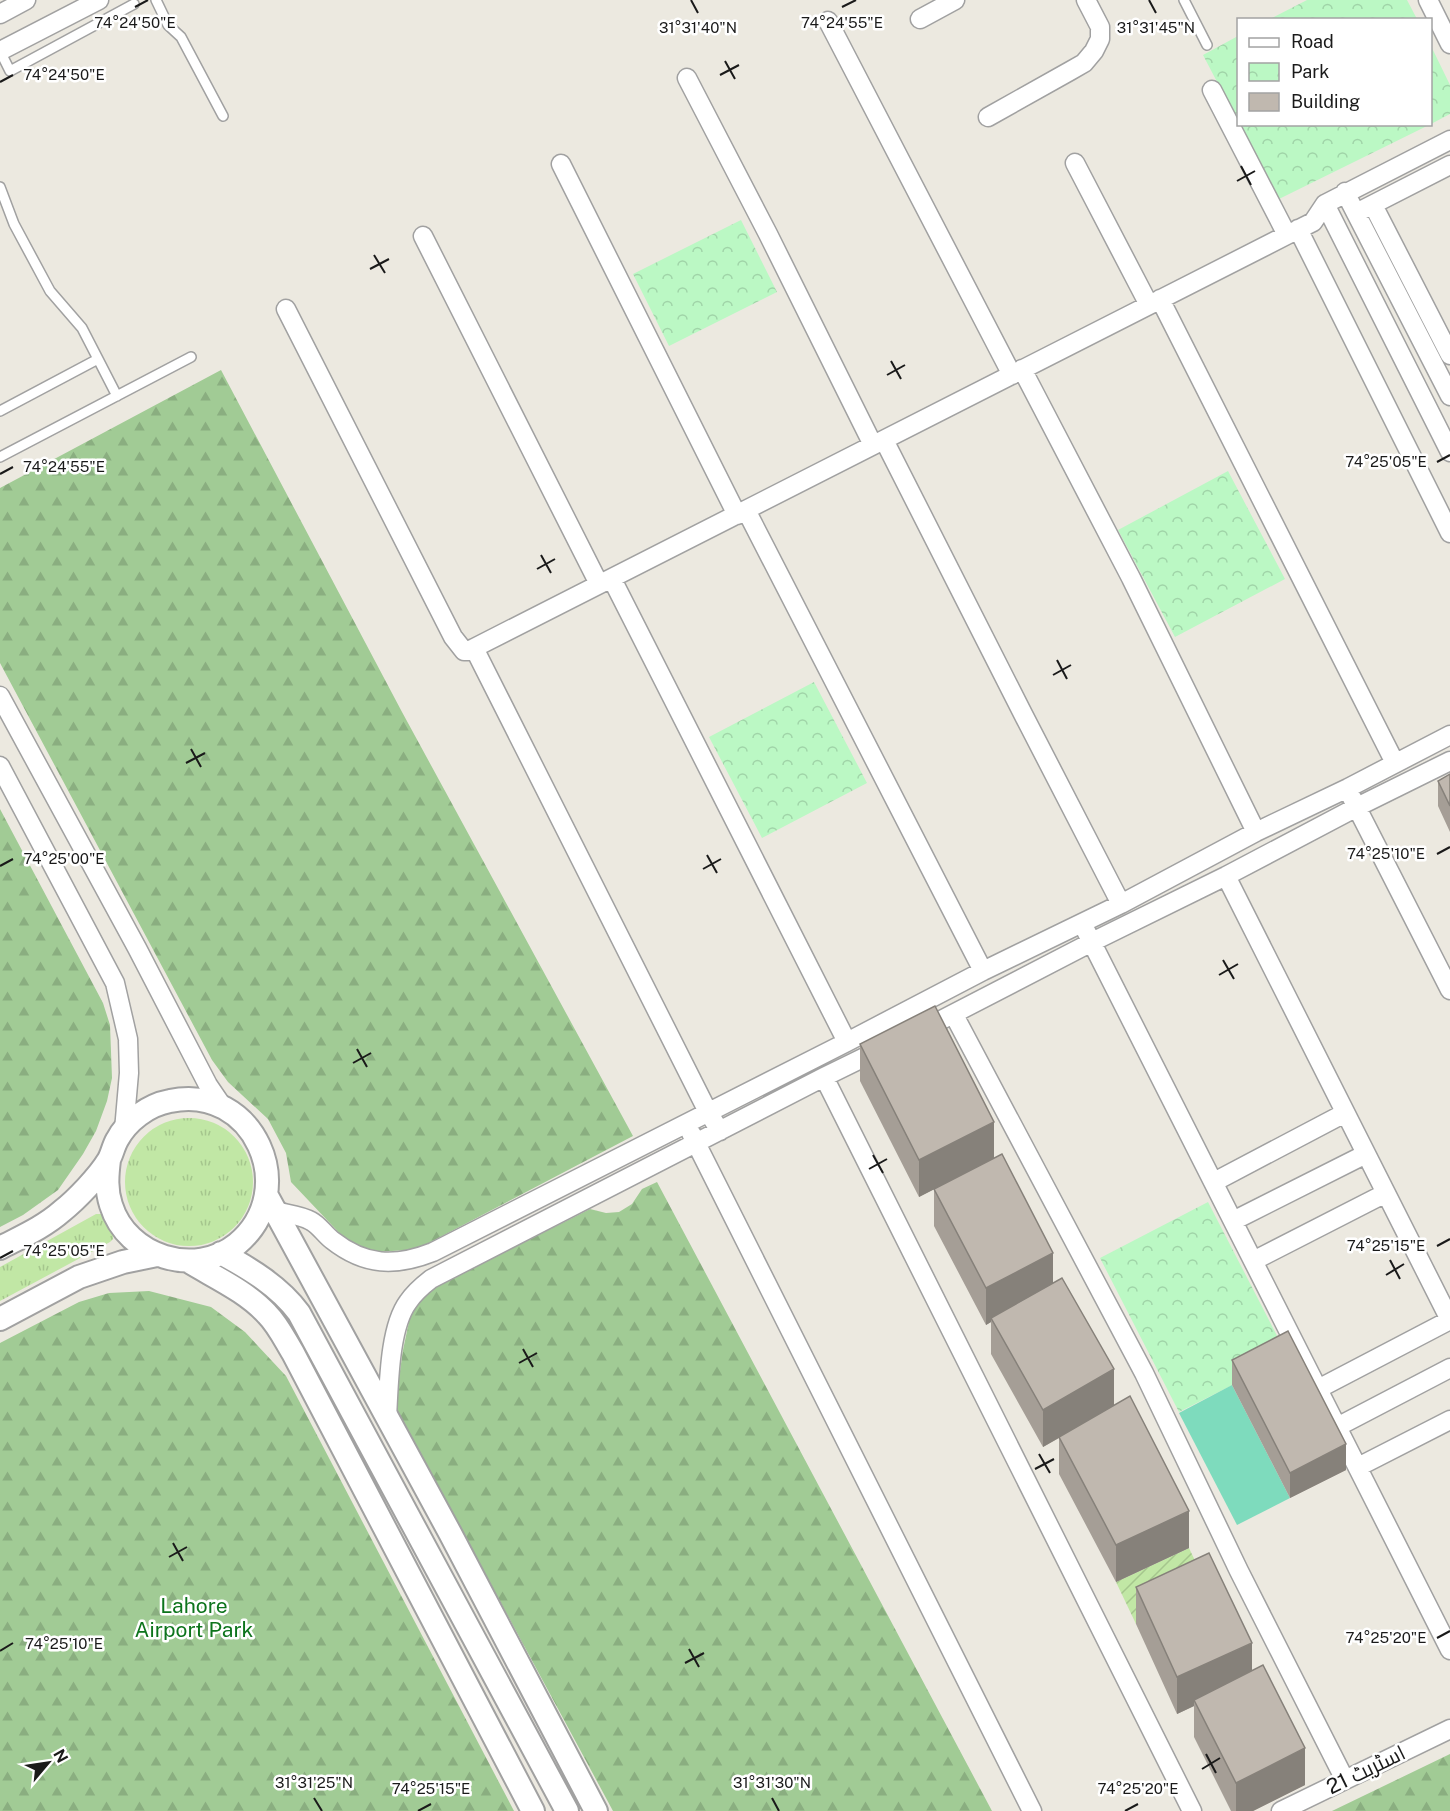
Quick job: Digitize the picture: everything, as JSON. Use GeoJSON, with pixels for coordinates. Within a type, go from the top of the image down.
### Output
{"type":"FeatureCollection","features":[{"type":"Feature","properties":{"kind":"street"},"geometry":{"type":"LineString","coordinates":[[0,14],[26,0]]}},
{"type":"Feature","properties":{"kind":"street"},"geometry":{"type":"LineString","coordinates":[[0,51],[99,0]]}},
{"type":"Feature","properties":{"kind":"street"},"geometry":{"type":"LineString","coordinates":[[920,19],[955,0]]}},
{"type":"Feature","properties":{"kind":"street"},"geometry":{"type":"LineString","coordinates":[[988,117],[1084,63],[1095,51],[1100,39],[1100,27],[1086,0]]}},
{"type":"Feature","properties":{"kind":"street"},"geometry":{"type":"LineString","coordinates":[[1428,0],[1450,44]]}},
{"type":"Feature","properties":{"kind":"street"},"geometry":{"type":"LineString","coordinates":[[828,21],[1131,578],[1256,832]]}},
{"type":"Feature","properties":{"kind":"street"},"geometry":{"type":"LineString","coordinates":[[687,78],[1121,904]]}},
{"type":"Feature","properties":{"kind":"street"},"geometry":{"type":"LineString","coordinates":[[1212,90],[1299,229],[1450,532]]}},
{"type":"Feature","properties":{"kind":"street"},"geometry":{"type":"LineString","coordinates":[[286,309],[453,637],[464,651],[468,651],[1299,229],[1325,204],[1345,192],[1450,140]]}},
{"type":"Feature","properties":{"kind":"street"},"geometry":{"type":"LineString","coordinates":[[1075,163],[1154,302],[1395,763]]}},
{"type":"Feature","properties":{"kind":"street"},"geometry":{"type":"LineString","coordinates":[[561,164],[983,971]]}},
{"type":"Feature","properties":{"kind":"street"},"geometry":{"type":"LineString","coordinates":[[1299,229],[1335,224],[1450,165]]}},
{"type":"Feature","properties":{"kind":"street"},"geometry":{"type":"LineString","coordinates":[[1345,192],[1365,209],[1450,355]]}},
{"type":"Feature","properties":{"kind":"street"},"geometry":{"type":"LineString","coordinates":[[1325,204],[1450,452]]}},
{"type":"Feature","properties":{"kind":"street"},"geometry":{"type":"LineString","coordinates":[[1365,209],[1450,396]]}},
{"type":"Feature","properties":{"kind":"street"},"geometry":{"type":"LineString","coordinates":[[423,236],[848,1042]]}},
{"type":"Feature","properties":{"kind":"street"},"geometry":{"type":"LineString","coordinates":[[474,648],[708,1112],[720,1131]]}},
{"type":"Feature","properties":{"kind":"street"},"geometry":{"type":"LineString","coordinates":[[0,696],[208,1085],[223,1107]]}},
{"type":"Feature","properties":{"kind":"street"},"geometry":{"type":"LineString","coordinates":[[271,1203],[312,1221],[338,1245],[367,1260],[387,1262],[414,1260],[848,1042],[983,971],[1121,904],[1256,832],[1348,789],[1450,735]]}},
{"type":"Feature","properties":{"kind":"street"},"geometry":{"type":"LineString","coordinates":[[387,1417],[391,1365],[398,1322],[406,1304],[419,1288],[431,1279],[824,1077],[954,1015],[1092,942],[1450,761]]}},
{"type":"Feature","properties":{"kind":"street"},"geometry":{"type":"LineString","coordinates":[[0,766],[115,983],[128,1039],[129,1073],[124,1130]]}},
{"type":"Feature","properties":{"kind":"street"},"geometry":{"type":"LineString","coordinates":[[1348,789],[1450,990]]}},
{"type":"Feature","properties":{"kind":"street"},"geometry":{"type":"LineString","coordinates":[[1226,876],[1450,1320],[1318,1389]]}},
{"type":"Feature","properties":{"kind":"street"},"geometry":{"type":"LineString","coordinates":[[1082,923],[1450,1650]]}},
{"type":"Feature","properties":{"kind":"street"},"geometry":{"type":"LineString","coordinates":[[954,1015],[1144,1373],[1239,1571],[1345,1780]]}},
{"type":"Feature","properties":{"kind":"street"},"geometry":{"type":"LineString","coordinates":[[824,1077],[1192,1811]]}},
{"type":"Feature","properties":{"kind":"street"},"geometry":{"type":"LineString","coordinates":[[271,1203],[262,1210],[246,1236],[221,1253],[205,1259],[188,1261],[157,1255],[137,1243],[122,1227],[111,1206],[107,1184],[109,1160],[117,1139],[137,1116],[152,1107],[170,1101],[188,1099],[206,1101],[223,1107],[241,1119],[254,1135],[264,1154],[271,1203],[450,1533],[596,1811]]}},
{"type":"Feature","properties":{"kind":"street"},"geometry":{"type":"LineString","coordinates":[[1214,1182],[1345,1113]]}},
{"type":"Feature","properties":{"kind":"street"},"geometry":{"type":"LineString","coordinates":[[686,1124],[1032,1811]]}},
{"type":"Feature","properties":{"kind":"street"},"geometry":{"type":"LineString","coordinates":[[1233,1221],[1366,1154]]}},
{"type":"Feature","properties":{"kind":"street"},"geometry":{"type":"LineString","coordinates":[[0,1248],[35,1230],[62,1211],[109,1160]]}},
{"type":"Feature","properties":{"kind":"street"},"geometry":{"type":"LineString","coordinates":[[1253,1261],[1386,1193]]}},
{"type":"Feature","properties":{"kind":"street"},"geometry":{"type":"LineString","coordinates":[[221,1253],[276,1288],[299,1313],[567,1811]]}},
{"type":"Feature","properties":{"kind":"street"},"geometry":{"type":"LineString","coordinates":[[0,1319],[79,1277],[123,1262],[157,1255]]}},
{"type":"Feature","properties":{"kind":"street"},"geometry":{"type":"LineString","coordinates":[[188,1261],[250,1299],[274,1322],[293,1353],[533,1811]]}},
{"type":"Feature","properties":{"kind":"street"},"geometry":{"type":"LineString","coordinates":[[1337,1427],[1450,1368]]}},
{"type":"Feature","properties":{"kind":"street"},"geometry":{"type":"LineString","coordinates":[[1358,1467],[1450,1420]]}},
{"type":"Feature","properties":{"kind":"street","name":"اسٹریٹ 21"},"geometry":{"type":"LineString","coordinates":[[1281,1811],[1450,1729]]}},
{"type":"Feature","properties":{"kind":"lane"},"geometry":{"type":"LineString","coordinates":[[156,0],[168,26],[181,37],[224,116]]}},
{"type":"Feature","properties":{"kind":"lane"},"geometry":{"type":"LineString","coordinates":[[1184,0],[1207,45]]}},
{"type":"Feature","properties":{"kind":"lane"},"geometry":{"type":"LineString","coordinates":[[0,76],[134,4]]}},
{"type":"Feature","properties":{"kind":"lane"},"geometry":{"type":"LineString","coordinates":[[0,51],[10,71]]}},
{"type":"Feature","properties":{"kind":"lane"},"geometry":{"type":"LineString","coordinates":[[0,187],[14,224],[50,291],[82,328],[117,396]]}},
{"type":"Feature","properties":{"kind":"lane"},"geometry":{"type":"LineString","coordinates":[[0,457],[191,357]]}},
{"type":"Feature","properties":{"kind":"lane"},"geometry":{"type":"LineString","coordinates":[[0,411],[98,359]]}},
{"type":"Feature","properties":{"kind":"green space"},"geometry":{"type":"Polygon","coordinates":[[[1307,0],[1407,0],[1416,18],[1272,18],[1307,0]]]}},
{"type":"Feature","properties":{"kind":"green space"},"geometry":{"type":"Polygon","coordinates":[[[1237,37],[1237,120],[1203,55],[1237,37]]]}},
{"type":"Feature","properties":{"kind":"green space"},"geometry":{"type":"Polygon","coordinates":[[[1432,48],[1450,85],[1450,114],[1432,123],[1432,48]]]}},
{"type":"Feature","properties":{"kind":"green space"},"geometry":{"type":"Polygon","coordinates":[[[1241,126],[1427,126],[1279,199],[1241,126]]]}},
{"type":"Feature","properties":{"kind":"green space"},"geometry":{"type":"Polygon","coordinates":[[[741,220],[777,292],[669,346],[633,274],[741,220]]]}},
{"type":"Feature","properties":{"kind":"green space"},"geometry":{"type":"Polygon","coordinates":[[[221,370],[402,712],[633,1136],[423,1246],[408,1250],[375,1252],[345,1239],[291,1182],[286,1153],[268,1119],[228,1082],[212,1060],[0,663],[0,488],[221,370]]]}},
{"type":"Feature","properties":{"kind":"green space"},"geometry":{"type":"Polygon","coordinates":[[[1228,471],[1285,579],[1175,637],[1118,530],[1228,471]]]}},
{"type":"Feature","properties":{"kind":"green space"},"geometry":{"type":"Polygon","coordinates":[[[814,682],[867,783],[762,838],[709,737],[814,682]]]}},
{"type":"Feature","properties":{"kind":"green space"},"geometry":{"type":"Polygon","coordinates":[[[0,809],[103,1003],[110,1025],[112,1078],[107,1101],[96,1131],[58,1190],[23,1215],[0,1227],[0,809]]]}},
{"type":"Feature","properties":{"kind":"green space"},"geometry":{"type":"Polygon","coordinates":[[[189,1118],[214,1123],[234,1137],[248,1157],[253,1182],[248,1207],[234,1227],[214,1241],[189,1246],[164,1241],[144,1227],[130,1207],[125,1182],[130,1157],[144,1137],[164,1123],[189,1118]]]}},
{"type":"Feature","properties":{"kind":"green space"},"geometry":{"type":"Polygon","coordinates":[[[657,1182],[992,1811],[613,1811],[395,1406],[410,1317],[419,1298],[443,1283],[590,1209],[606,1213],[619,1212],[632,1204],[642,1189],[657,1182]]]}},
{"type":"Feature","properties":{"kind":"green space"},"geometry":{"type":"Polygon","coordinates":[[[1208,1202],[1288,1357],[1179,1412],[1100,1258],[1208,1202]]]}},
{"type":"Feature","properties":{"kind":"green space"},"geometry":{"type":"Polygon","coordinates":[[[96,1214],[102,1214],[113,1232],[113,1239],[110,1242],[0,1301],[0,1267],[96,1214]]]}},
{"type":"Feature","properties":{"kind":"green space","name":"Lahore Airport Park"},"geometry":{"type":"Polygon","coordinates":[[[149,1291],[211,1307],[245,1332],[286,1376],[514,1811],[0,1811],[0,1343],[79,1302],[109,1293],[149,1291]]]}},
{"type":"Feature","properties":{"kind":"green space"},"geometry":{"type":"Polygon","coordinates":[[[1232,1385],[1290,1498],[1237,1525],[1179,1413],[1232,1385]]]}},
{"type":"Feature","properties":{"kind":"green space"},"geometry":{"type":"Polygon","coordinates":[[[1189,1548],[1209,1590],[1136,1624],[1116,1582],[1189,1548]]]}},
{"type":"Feature","properties":{"kind":"green space"},"geometry":{"type":"Polygon","coordinates":[[[1450,1754],[1450,1811],[1332,1811],[1450,1754]]]}},
{"type":"Feature","properties":{"kind":"building"},"geometry":{"type":"Polygon","coordinates":[[[1450,774],[1450,806],[1438,781],[1450,774]]]}},
{"type":"Feature","properties":{"kind":"building"},"geometry":{"type":"Polygon","coordinates":[[[935,1006],[994,1122],[919,1160],[860,1044],[935,1006]]]}},
{"type":"Feature","properties":{"kind":"building"},"geometry":{"type":"Polygon","coordinates":[[[1002,1154],[1053,1253],[986,1288],[934,1189],[1002,1154]]]}},
{"type":"Feature","properties":{"kind":"building"},"geometry":{"type":"Polygon","coordinates":[[[1062,1278],[1114,1369],[1043,1410],[991,1318],[1062,1278]]]}},
{"type":"Feature","properties":{"kind":"building"},"geometry":{"type":"Polygon","coordinates":[[[1288,1331],[1346,1444],[1290,1473],[1232,1360],[1288,1331]]]}},
{"type":"Feature","properties":{"kind":"building"},"geometry":{"type":"Polygon","coordinates":[[[1130,1396],[1189,1511],[1116,1545],[1059,1437],[1130,1396]]]}},
{"type":"Feature","properties":{"kind":"building"},"geometry":{"type":"Polygon","coordinates":[[[1209,1553],[1252,1643],[1177,1677],[1136,1587],[1209,1553]]]}},
{"type":"Feature","properties":{"kind":"building"},"geometry":{"type":"Polygon","coordinates":[[[1263,1665],[1305,1748],[1236,1783],[1194,1700],[1263,1665]]]}}]}
